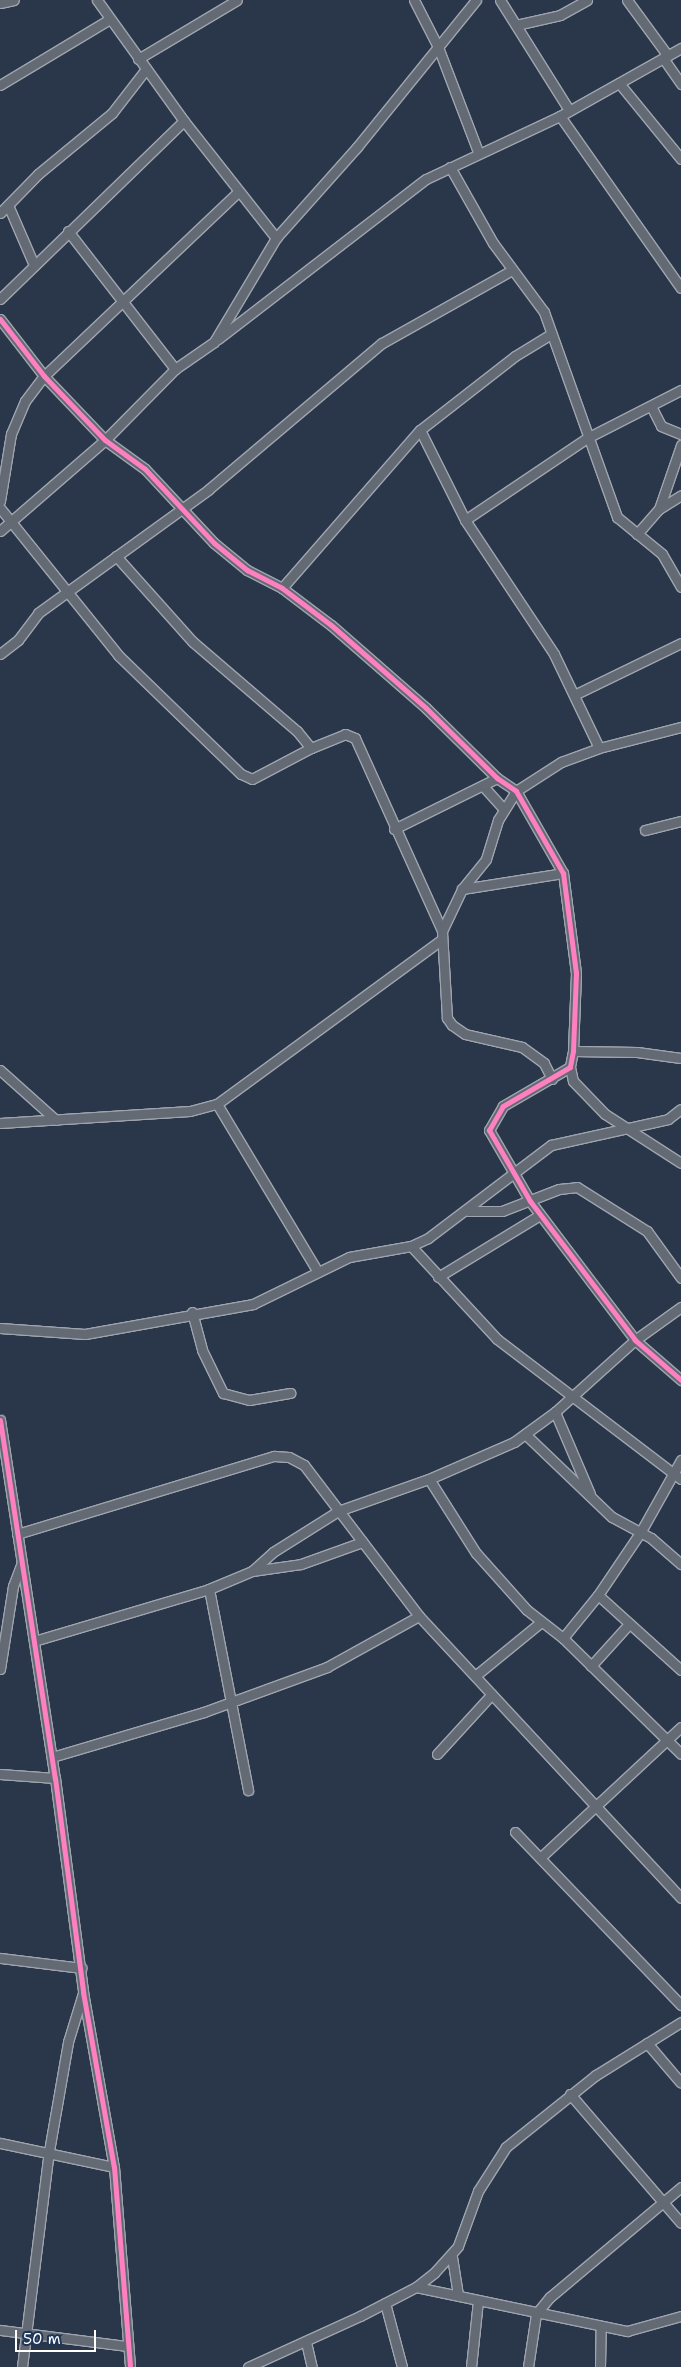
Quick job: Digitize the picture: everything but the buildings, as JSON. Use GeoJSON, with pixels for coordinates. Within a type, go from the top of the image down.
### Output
{"type":"FeatureCollection","features":[{"type":"Feature","properties":{"kind":"street"},"geometry":{"type":"LineString","coordinates":[[0,4],[14,0]]}},
{"type":"Feature","properties":{"kind":"street"},"geometry":{"type":"LineString","coordinates":[[97,0],[108,20],[238,192],[276,238]]}},
{"type":"Feature","properties":{"kind":"street"},"geometry":{"type":"LineString","coordinates":[[138,59],[237,0]]}},
{"type":"Feature","properties":{"kind":"street"},"geometry":{"type":"LineString","coordinates":[[414,0],[438,47],[478,152]]}},
{"type":"Feature","properties":{"kind":"street"},"geometry":{"type":"LineString","coordinates":[[214,342],[276,238],[476,0]]}},
{"type":"Feature","properties":{"kind":"street"},"geometry":{"type":"LineString","coordinates":[[500,0],[569,110]]}},
{"type":"Feature","properties":{"kind":"street"},"geometry":{"type":"LineString","coordinates":[[516,25],[560,15],[587,0]]}},
{"type":"Feature","properties":{"kind":"street"},"geometry":{"type":"LineString","coordinates":[[627,0],[666,57],[681,84]]}},
{"type":"Feature","properties":{"kind":"street"},"geometry":{"type":"LineString","coordinates":[[0,85],[108,20]]}},
{"type":"Feature","properties":{"kind":"street"},"geometry":{"type":"LineString","coordinates":[[0,531],[105,440],[175,369],[214,342],[403,195],[478,152],[560,116],[681,48]]}},
{"type":"Feature","properties":{"kind":"street"},"geometry":{"type":"LineString","coordinates":[[0,213],[38,174],[112,112],[146,70]]}},
{"type":"Feature","properties":{"kind":"street"},"geometry":{"type":"LineString","coordinates":[[619,83],[681,159]]}},
{"type":"Feature","properties":{"kind":"street"},"geometry":{"type":"LineString","coordinates":[[560,116],[681,288]]}},
{"type":"Feature","properties":{"kind":"street"},"geometry":{"type":"LineString","coordinates":[[0,299],[68,231],[184,121]]}},
{"type":"Feature","properties":{"kind":"street"},"geometry":{"type":"LineString","coordinates":[[450,167],[493,243],[544,312],[587,438],[617,517],[662,554],[678,571],[681,587]]}},
{"type":"Feature","properties":{"kind":"street"},"geometry":{"type":"LineString","coordinates":[[0,502],[11,434],[25,400],[44,376],[238,192]]}},
{"type":"Feature","properties":{"kind":"street"},"geometry":{"type":"LineString","coordinates":[[8,205],[34,265]]}},
{"type":"Feature","properties":{"kind":"street"},"geometry":{"type":"LineString","coordinates":[[68,231],[175,369]]}},
{"type":"Feature","properties":{"kind":"street"},"geometry":{"type":"LineString","coordinates":[[0,654],[18,640],[38,614],[182,510],[382,344],[512,270]]}},
{"type":"Feature","properties":{"kind":"street"},"geometry":{"type":"LineString","coordinates":[[0,319],[44,376],[105,440],[145,469],[182,510],[247,570],[282,588],[331,625],[426,708],[496,778],[516,791],[563,873],[576,974],[570,1066],[572,1081],[580,1090],[629,1129],[681,1163]]}},
{"type":"Feature","properties":{"kind":"street"},"geometry":{"type":"LineString","coordinates":[[282,588],[420,430],[515,356],[551,334]]}},
{"type":"Feature","properties":{"kind":"street"},"geometry":{"type":"LineString","coordinates":[[465,520],[587,438],[652,408],[681,390]]}},
{"type":"Feature","properties":{"kind":"street"},"geometry":{"type":"LineString","coordinates":[[652,408],[661,426],[681,434]]}},
{"type":"Feature","properties":{"kind":"street"},"geometry":{"type":"LineString","coordinates":[[420,430],[465,520],[554,654],[599,748]]}},
{"type":"Feature","properties":{"kind":"street"},"geometry":{"type":"LineString","coordinates":[[659,509],[681,445]]}},
{"type":"Feature","properties":{"kind":"street"},"geometry":{"type":"LineString","coordinates":[[638,534],[659,509],[681,495]]}},
{"type":"Feature","properties":{"kind":"street"},"geometry":{"type":"LineString","coordinates":[[0,508],[118,655],[241,774],[252,779],[310,748],[346,734],[354,738],[441,936],[447,1018],[452,1025],[465,1034],[522,1047],[544,1063],[552,1079]]}},
{"type":"Feature","properties":{"kind":"street"},"geometry":{"type":"LineString","coordinates":[[116,556],[193,642],[297,732],[310,748]]}},
{"type":"Feature","properties":{"kind":"street"},"geometry":{"type":"LineString","coordinates":[[574,695],[681,643]]}},
{"type":"Feature","properties":{"kind":"street"},"geometry":{"type":"LineString","coordinates":[[0,1123],[190,1111],[217,1104],[441,936],[462,890],[490,852],[504,809],[516,791],[561,762],[599,748],[681,727]]}},
{"type":"Feature","properties":{"kind":"street"},"geometry":{"type":"LineString","coordinates":[[394,829],[496,778]]}},
{"type":"Feature","properties":{"kind":"street"},"geometry":{"type":"LineString","coordinates":[[483,786],[504,809]]}},
{"type":"Feature","properties":{"kind":"street"},"geometry":{"type":"LineString","coordinates":[[645,830],[681,821]]}},
{"type":"Feature","properties":{"kind":"street"},"geometry":{"type":"LineString","coordinates":[[462,890],[563,873]]}},
{"type":"Feature","properties":{"kind":"street"},"geometry":{"type":"LineString","coordinates":[[572,1051],[638,1052],[681,1058]]}},
{"type":"Feature","properties":{"kind":"street"},"geometry":{"type":"LineString","coordinates":[[570,1066],[552,1079],[517,1095],[491,1122],[490,1130],[530,1201],[635,1340],[681,1380]]}},
{"type":"Feature","properties":{"kind":"street"},"geometry":{"type":"LineString","coordinates":[[0,1070],[56,1120]]}},
{"type":"Feature","properties":{"kind":"street"},"geometry":{"type":"LineString","coordinates":[[217,1104],[318,1272]]}},
{"type":"Feature","properties":{"kind":"street"},"geometry":{"type":"LineString","coordinates":[[0,1328],[85,1334],[192,1312],[253,1304],[318,1272],[371,1251],[411,1246],[468,1211],[514,1170],[563,1141],[668,1120],[681,1109]]}},
{"type":"Feature","properties":{"kind":"street"},"geometry":{"type":"LineString","coordinates":[[468,1211],[502,1210],[530,1201],[559,1188],[577,1187],[647,1231],[681,1278]]}},
{"type":"Feature","properties":{"kind":"street"},"geometry":{"type":"LineString","coordinates":[[438,1277],[540,1215]]}},
{"type":"Feature","properties":{"kind":"street"},"geometry":{"type":"LineString","coordinates":[[411,1246],[496,1339],[678,1476]]}},
{"type":"Feature","properties":{"kind":"street"},"geometry":{"type":"LineString","coordinates":[[252,1571],[273,1552],[338,1511],[429,1479],[525,1434],[555,1412],[635,1340],[681,1307]]}},
{"type":"Feature","properties":{"kind":"street"},"geometry":{"type":"LineString","coordinates":[[192,1312],[202,1350],[223,1393],[249,1400],[290,1393]]}},
{"type":"Feature","properties":{"kind":"street"},"geometry":{"type":"LineString","coordinates":[[555,1412],[592,1498]]}},
{"type":"Feature","properties":{"kind":"street"},"geometry":{"type":"LineString","coordinates":[[0,1420],[52,1757],[83,1992],[114,2167],[130,2367]]}},
{"type":"Feature","properties":{"kind":"street"},"geometry":{"type":"LineString","coordinates":[[525,1434],[612,1517],[640,1533],[681,1564]]}},
{"type":"Feature","properties":{"kind":"street"},"geometry":{"type":"LineString","coordinates":[[17,1534],[274,1456],[289,1457],[304,1466],[419,1616],[681,1898]]}},
{"type":"Feature","properties":{"kind":"street"},"geometry":{"type":"LineString","coordinates":[[563,1638],[598,1595],[678,1476],[681,1460]]}},
{"type":"Feature","properties":{"kind":"street"},"geometry":{"type":"LineString","coordinates":[[429,1479],[476,1553],[541,1622],[563,1638],[681,1754]]}},
{"type":"Feature","properties":{"kind":"street"},"geometry":{"type":"LineString","coordinates":[[34,1642],[209,1589],[252,1571],[301,1564],[362,1542]]}},
{"type":"Feature","properties":{"kind":"street"},"geometry":{"type":"LineString","coordinates":[[0,1670],[13,1586],[22,1563]]}},
{"type":"Feature","properties":{"kind":"street"},"geometry":{"type":"LineString","coordinates":[[209,1589],[248,1790]]}},
{"type":"Feature","properties":{"kind":"street"},"geometry":{"type":"LineString","coordinates":[[598,1595],[681,1670]]}},
{"type":"Feature","properties":{"kind":"street"},"geometry":{"type":"LineString","coordinates":[[52,1757],[232,1702],[327,1667],[419,1616]]}},
{"type":"Feature","properties":{"kind":"street"},"geometry":{"type":"LineString","coordinates":[[475,1676],[541,1622]]}},
{"type":"Feature","properties":{"kind":"street"},"geometry":{"type":"LineString","coordinates":[[591,1666],[629,1624]]}},
{"type":"Feature","properties":{"kind":"street"},"geometry":{"type":"LineString","coordinates":[[437,1754],[492,1694]]}},
{"type":"Feature","properties":{"kind":"street"},"geometry":{"type":"LineString","coordinates":[[540,1857],[681,1727]]}},
{"type":"Feature","properties":{"kind":"street"},"geometry":{"type":"LineString","coordinates":[[0,1774],[55,1778]]}},
{"type":"Feature","properties":{"kind":"street"},"geometry":{"type":"LineString","coordinates":[[515,1832],[681,2005]]}},
{"type":"Feature","properties":{"kind":"street"},"geometry":{"type":"LineString","coordinates":[[0,1958],[81,1968]]}},
{"type":"Feature","properties":{"kind":"street"},"geometry":{"type":"LineString","coordinates":[[22,2367],[49,2151],[70,2033],[83,1992]]}},
{"type":"Feature","properties":{"kind":"street"},"geometry":{"type":"LineString","coordinates":[[248,2367],[306,2342],[416,2286],[452,2257],[493,2162],[518,2136],[570,2094],[681,2022]]}},
{"type":"Feature","properties":{"kind":"street"},"geometry":{"type":"LineString","coordinates":[[647,2043],[681,2084]]}},
{"type":"Feature","properties":{"kind":"street"},"geometry":{"type":"LineString","coordinates":[[570,2094],[681,2223]]}},
{"type":"Feature","properties":{"kind":"street"},"geometry":{"type":"LineString","coordinates":[[0,2143],[49,2151],[114,2167]]}},
{"type":"Feature","properties":{"kind":"street"},"geometry":{"type":"LineString","coordinates":[[528,2367],[536,2314],[598,2254],[681,2187]]}},
{"type":"Feature","properties":{"kind":"street"},"geometry":{"type":"LineString","coordinates":[[452,2257],[458,2296]]}},
{"type":"Feature","properties":{"kind":"street"},"geometry":{"type":"LineString","coordinates":[[416,2286],[601,2328],[648,2328],[681,2316]]}},
{"type":"Feature","properties":{"kind":"street"},"geometry":{"type":"LineString","coordinates":[[471,2367],[478,2300]]}},
{"type":"Feature","properties":{"kind":"street"},"geometry":{"type":"LineString","coordinates":[[385,2303],[402,2367]]}},
{"type":"Feature","properties":{"kind":"street"},"geometry":{"type":"LineString","coordinates":[[600,2367],[601,2328]]}},
{"type":"Feature","properties":{"kind":"street"},"geometry":{"type":"LineString","coordinates":[[0,2330],[127,2346]]}},
{"type":"Feature","properties":{"kind":"street"},"geometry":{"type":"LineString","coordinates":[[306,2342],[312,2367]]}},
{"type":"Feature","properties":{"kind":"cycle path"},"geometry":{"type":"LineString","coordinates":[[0,319],[44,376],[105,440],[145,469],[214,543],[247,570],[282,588],[331,625],[426,708],[497,778],[516,791],[563,873],[576,973],[573,1051],[570,1067],[503,1106],[489,1130],[530,1201],[635,1340],[681,1380]]}},
{"type":"Feature","properties":{"kind":"cycle path"},"geometry":{"type":"LineString","coordinates":[[0,1420],[55,1778],[83,1992],[114,2167],[130,2367]]}}]}
